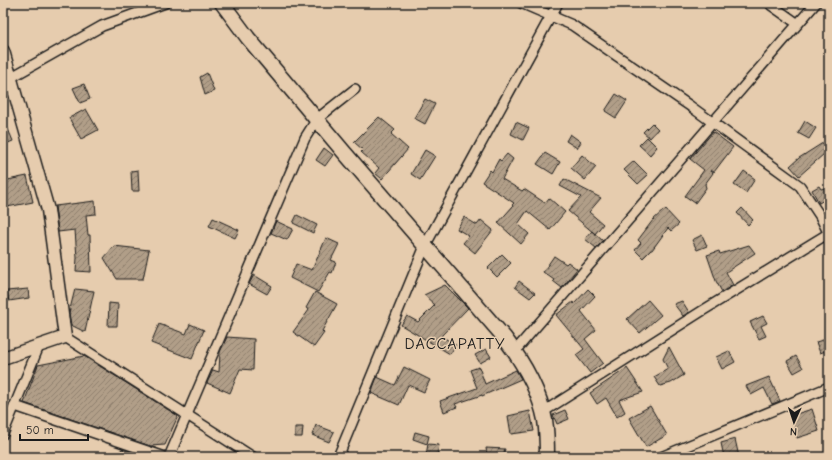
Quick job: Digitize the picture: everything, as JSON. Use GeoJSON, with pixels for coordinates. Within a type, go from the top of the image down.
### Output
{"type":"FeatureCollection","features":[{"type":"Feature","properties":{"kind":"main road"},"geometry":{"type":"LineString","coordinates":[[222,3],[248,38],[515,351],[532,382],[543,412],[547,457]]}},
{"type":"Feature","properties":{"kind":"street"},"geometry":{"type":"LineString","coordinates":[[7,79],[102,26],[165,3]]}},
{"type":"Feature","properties":{"kind":"street"},"geometry":{"type":"LineString","coordinates":[[521,3],[572,24],[713,122],[800,186],[820,216],[829,233],[702,311],[543,412]]}},
{"type":"Feature","properties":{"kind":"street"},"geometry":{"type":"LineString","coordinates":[[338,457],[425,246],[558,3]]}},
{"type":"Feature","properties":{"kind":"street"},"geometry":{"type":"LineString","coordinates":[[515,351],[816,3]]}},
{"type":"Feature","properties":{"kind":"street"},"geometry":{"type":"LineString","coordinates":[[771,5],[798,24]]}},
{"type":"Feature","properties":{"kind":"street"},"geometry":{"type":"LineString","coordinates":[[3,51],[7,79],[48,210],[65,337],[253,457]]}},
{"type":"Feature","properties":{"kind":"street"},"geometry":{"type":"LineString","coordinates":[[169,457],[305,138],[317,119],[355,89]]}},
{"type":"Feature","properties":{"kind":"street"},"geometry":{"type":"LineString","coordinates":[[3,358],[65,337]]}},
{"type":"Feature","properties":{"kind":"street"},"geometry":{"type":"LineString","coordinates":[[3,434],[39,346]]}},
{"type":"Feature","properties":{"kind":"street"},"geometry":{"type":"LineString","coordinates":[[661,457],[829,387]]}},
{"type":"Feature","properties":{"kind":"street"},"geometry":{"type":"LineString","coordinates":[[15,406],[165,457]]}},
{"type":"Feature","properties":{"kind":"building"},"geometry":{"type":"Polygon","coordinates":[[[207,73],[214,91],[205,95],[200,77],[207,73]]]}},
{"type":"Feature","properties":{"kind":"building"},"geometry":{"type":"Polygon","coordinates":[[[84,84],[90,99],[80,103],[73,88],[84,84]]]}},
{"type":"Feature","properties":{"kind":"building"},"geometry":{"type":"Polygon","coordinates":[[[616,94],[627,101],[616,118],[605,111],[616,94]]]}},
{"type":"Feature","properties":{"kind":"building"},"geometry":{"type":"Polygon","coordinates":[[[425,99],[435,104],[425,124],[414,118],[425,99]]]}},
{"type":"Feature","properties":{"kind":"building"},"geometry":{"type":"Polygon","coordinates":[[[86,109],[98,130],[81,139],[69,118],[86,109]]]}},
{"type":"Feature","properties":{"kind":"building"},"geometry":{"type":"Polygon","coordinates":[[[3,117],[13,141],[3,145],[3,117]]]}},
{"type":"Feature","properties":{"kind":"building"},"geometry":{"type":"Polygon","coordinates":[[[379,117],[395,130],[391,134],[408,149],[382,179],[375,173],[379,168],[361,152],[363,150],[354,142],[379,117]]]}},
{"type":"Feature","properties":{"kind":"building"},"geometry":{"type":"Polygon","coordinates":[[[805,121],[816,128],[809,139],[798,133],[805,121]]]}},
{"type":"Feature","properties":{"kind":"building"},"geometry":{"type":"Polygon","coordinates":[[[516,122],[529,128],[523,140],[511,134],[516,122]]]}},
{"type":"Feature","properties":{"kind":"building"},"geometry":{"type":"Polygon","coordinates":[[[652,123],[658,129],[650,138],[643,132],[652,123]]]}},
{"type":"Feature","properties":{"kind":"building"},"geometry":{"type":"Polygon","coordinates":[[[713,132],[733,147],[714,172],[710,170],[713,173],[705,184],[706,188],[695,203],[685,196],[704,170],[690,159],[713,132]]]}},
{"type":"Feature","properties":{"kind":"building"},"geometry":{"type":"Polygon","coordinates":[[[570,134],[581,142],[577,148],[566,141],[570,134]]]}},
{"type":"Feature","properties":{"kind":"building"},"geometry":{"type":"Polygon","coordinates":[[[647,137],[657,147],[650,155],[639,145],[647,137]]]}},
{"type":"Feature","properties":{"kind":"building"},"geometry":{"type":"Polygon","coordinates":[[[829,139],[829,158],[824,154],[799,176],[790,166],[799,158],[829,139]]]}},
{"type":"Feature","properties":{"kind":"building"},"geometry":{"type":"Polygon","coordinates":[[[324,148],[333,155],[325,166],[316,160],[324,148]]]}},
{"type":"Feature","properties":{"kind":"building"},"geometry":{"type":"Polygon","coordinates":[[[425,150],[435,156],[420,180],[411,174],[425,150]]]}},
{"type":"Feature","properties":{"kind":"building"},"geometry":{"type":"Polygon","coordinates":[[[545,153],[560,162],[553,174],[537,164],[545,153]]]}},
{"type":"Feature","properties":{"kind":"building"},"geometry":{"type":"Polygon","coordinates":[[[507,154],[513,159],[502,179],[522,191],[524,189],[545,203],[549,198],[565,212],[550,230],[527,211],[518,224],[529,234],[521,244],[498,223],[514,203],[482,182],[490,170],[492,172],[499,159],[501,161],[507,154]]]}},
{"type":"Feature","properties":{"kind":"building"},"geometry":{"type":"Polygon","coordinates":[[[582,155],[596,167],[585,180],[571,168],[582,155]]]}},
{"type":"Feature","properties":{"kind":"building"},"geometry":{"type":"Polygon","coordinates":[[[634,161],[648,175],[638,184],[624,170],[634,161]]]}},
{"type":"Feature","properties":{"kind":"building"},"geometry":{"type":"Polygon","coordinates":[[[138,170],[139,191],[132,191],[131,171],[138,170]]]}},
{"type":"Feature","properties":{"kind":"building"},"geometry":{"type":"Polygon","coordinates":[[[744,171],[755,179],[746,193],[734,185],[744,171]]]}},
{"type":"Feature","properties":{"kind":"building"},"geometry":{"type":"Polygon","coordinates":[[[27,176],[33,202],[7,207],[3,181],[27,176]]]}},
{"type":"Feature","properties":{"kind":"building"},"geometry":{"type":"Polygon","coordinates":[[[564,179],[601,198],[589,212],[603,224],[595,234],[568,211],[581,197],[560,186],[564,179]]]}},
{"type":"Feature","properties":{"kind":"building"},"geometry":{"type":"Polygon","coordinates":[[[819,186],[821,189],[829,187],[829,197],[819,203],[812,190],[819,186]]]}},
{"type":"Feature","properties":{"kind":"building"},"geometry":{"type":"Polygon","coordinates":[[[95,201],[96,214],[86,215],[88,235],[90,235],[91,272],[76,271],[77,258],[75,230],[58,232],[55,206],[95,201]]]}},
{"type":"Feature","properties":{"kind":"building"},"geometry":{"type":"Polygon","coordinates":[[[742,208],[753,220],[748,225],[737,213],[742,208]]]}},
{"type":"Feature","properties":{"kind":"building"},"geometry":{"type":"Polygon","coordinates":[[[665,209],[679,224],[671,231],[668,228],[652,250],[643,258],[635,250],[641,243],[638,240],[653,220],[665,209]]]}},
{"type":"Feature","properties":{"kind":"building"},"geometry":{"type":"Polygon","coordinates":[[[297,215],[317,225],[313,233],[293,223],[297,215]]]}},
{"type":"Feature","properties":{"kind":"building"},"geometry":{"type":"Polygon","coordinates":[[[464,217],[477,225],[481,220],[493,230],[475,253],[463,243],[469,236],[457,229],[464,217]]]}},
{"type":"Feature","properties":{"kind":"building"},"geometry":{"type":"Polygon","coordinates":[[[213,218],[239,230],[235,238],[209,226],[213,218]]]}},
{"type":"Feature","properties":{"kind":"building"},"geometry":{"type":"Polygon","coordinates":[[[276,221],[293,229],[287,240],[271,233],[276,221]]]}},
{"type":"Feature","properties":{"kind":"building"},"geometry":{"type":"Polygon","coordinates":[[[592,231],[603,241],[596,248],[585,239],[592,231]]]}},
{"type":"Feature","properties":{"kind":"building"},"geometry":{"type":"Polygon","coordinates":[[[702,235],[707,246],[697,250],[692,240],[702,235]]]}},
{"type":"Feature","properties":{"kind":"building"},"geometry":{"type":"Polygon","coordinates":[[[326,238],[339,244],[331,260],[336,262],[332,273],[330,272],[318,292],[290,278],[296,264],[312,270],[326,238]]]}},
{"type":"Feature","properties":{"kind":"building"},"geometry":{"type":"Polygon","coordinates":[[[749,245],[755,253],[726,272],[733,285],[722,292],[716,281],[707,255],[719,251],[720,254],[749,245]]]}},
{"type":"Feature","properties":{"kind":"building"},"geometry":{"type":"Polygon","coordinates":[[[114,246],[149,250],[143,279],[117,279],[104,258],[114,246]]]}},
{"type":"Feature","properties":{"kind":"building"},"geometry":{"type":"Polygon","coordinates":[[[502,254],[511,263],[497,277],[488,268],[502,254]]]}},
{"type":"Feature","properties":{"kind":"building"},"geometry":{"type":"Polygon","coordinates":[[[554,256],[566,264],[568,262],[577,269],[562,288],[543,272],[554,256]]]}},
{"type":"Feature","properties":{"kind":"building"},"geometry":{"type":"Polygon","coordinates":[[[254,275],[272,286],[267,294],[249,284],[254,275]]]}},
{"type":"Feature","properties":{"kind":"building"},"geometry":{"type":"Polygon","coordinates":[[[519,281],[535,293],[530,298],[515,287],[519,281]]]}},
{"type":"Feature","properties":{"kind":"building"},"geometry":{"type":"Polygon","coordinates":[[[445,285],[468,308],[441,336],[456,345],[450,354],[401,325],[407,316],[418,322],[435,305],[424,295],[445,285]]]}},
{"type":"Feature","properties":{"kind":"building"},"geometry":{"type":"Polygon","coordinates":[[[28,289],[29,298],[9,301],[7,291],[28,289]]]}},
{"type":"Feature","properties":{"kind":"building"},"geometry":{"type":"Polygon","coordinates":[[[75,289],[94,291],[85,332],[71,325],[69,313],[75,289]]]}},
{"type":"Feature","properties":{"kind":"building"},"geometry":{"type":"Polygon","coordinates":[[[588,289],[595,296],[581,311],[596,330],[585,339],[603,363],[590,373],[576,355],[584,349],[556,315],[573,302],[574,304],[588,289]]]}},
{"type":"Feature","properties":{"kind":"building"},"geometry":{"type":"Polygon","coordinates":[[[315,292],[337,304],[322,331],[324,333],[314,347],[293,332],[309,310],[306,308],[315,292]]]}},
{"type":"Feature","properties":{"kind":"building"},"geometry":{"type":"Polygon","coordinates":[[[648,300],[661,315],[640,333],[627,319],[648,300]]]}},
{"type":"Feature","properties":{"kind":"building"},"geometry":{"type":"Polygon","coordinates":[[[682,301],[689,312],[683,316],[674,304],[682,301]]]}},
{"type":"Feature","properties":{"kind":"building"},"geometry":{"type":"Polygon","coordinates":[[[109,303],[118,304],[117,326],[108,326],[109,303]]]}},
{"type":"Feature","properties":{"kind":"building"},"geometry":{"type":"Polygon","coordinates":[[[763,316],[767,323],[761,326],[766,336],[759,339],[750,322],[763,316]]]}},
{"type":"Feature","properties":{"kind":"building"},"geometry":{"type":"Polygon","coordinates":[[[159,324],[186,334],[190,324],[204,330],[192,359],[151,343],[159,324]]]}},
{"type":"Feature","properties":{"kind":"building"},"geometry":{"type":"Polygon","coordinates":[[[227,337],[254,339],[253,370],[240,369],[230,393],[207,383],[213,370],[219,372],[220,352],[227,337]]]}},
{"type":"Feature","properties":{"kind":"building"},"geometry":{"type":"Polygon","coordinates":[[[826,339],[829,350],[820,353],[816,342],[826,339]]]}},
{"type":"Feature","properties":{"kind":"building"},"geometry":{"type":"Polygon","coordinates":[[[669,347],[684,375],[671,383],[660,386],[654,377],[668,369],[663,359],[669,347]]]}},
{"type":"Feature","properties":{"kind":"building"},"geometry":{"type":"Polygon","coordinates":[[[486,349],[491,357],[480,363],[475,355],[486,349]]]}},
{"type":"Feature","properties":{"kind":"building"},"geometry":{"type":"Polygon","coordinates":[[[729,351],[735,362],[722,369],[716,357],[729,351]]]}},
{"type":"Feature","properties":{"kind":"building"},"geometry":{"type":"Polygon","coordinates":[[[84,356],[178,416],[165,445],[150,446],[24,403],[38,365],[84,356]]]}},
{"type":"Feature","properties":{"kind":"building"},"geometry":{"type":"Polygon","coordinates":[[[796,356],[803,368],[794,373],[787,361],[796,356]]]}},
{"type":"Feature","properties":{"kind":"building"},"geometry":{"type":"Polygon","coordinates":[[[404,367],[430,380],[424,392],[408,385],[399,405],[371,393],[377,377],[395,385],[404,367]]]}},
{"type":"Feature","properties":{"kind":"building"},"geometry":{"type":"Polygon","coordinates":[[[479,367],[485,384],[516,370],[521,379],[482,396],[455,404],[457,407],[444,412],[440,401],[477,388],[470,370],[479,367]]]}},
{"type":"Feature","properties":{"kind":"building"},"geometry":{"type":"Polygon","coordinates":[[[627,368],[643,392],[619,400],[625,412],[617,417],[606,398],[597,404],[590,393],[627,368]]]}},
{"type":"Feature","properties":{"kind":"building"},"geometry":{"type":"Polygon","coordinates":[[[769,377],[780,401],[772,404],[764,388],[751,395],[746,386],[769,377]]]}},
{"type":"Feature","properties":{"kind":"building"},"geometry":{"type":"Polygon","coordinates":[[[650,406],[667,435],[646,447],[629,418],[650,406]]]}},
{"type":"Feature","properties":{"kind":"building"},"geometry":{"type":"Polygon","coordinates":[[[812,409],[819,431],[797,438],[790,416],[812,409]]]}},
{"type":"Feature","properties":{"kind":"building"},"geometry":{"type":"Polygon","coordinates":[[[565,410],[569,419],[557,424],[553,415],[565,410]]]}},
{"type":"Feature","properties":{"kind":"building"},"geometry":{"type":"Polygon","coordinates":[[[530,411],[534,431],[511,434],[508,416],[530,411]]]}},
{"type":"Feature","properties":{"kind":"building"},"geometry":{"type":"Polygon","coordinates":[[[316,425],[334,432],[329,442],[312,435],[316,425]]]}},
{"type":"Feature","properties":{"kind":"building"},"geometry":{"type":"Polygon","coordinates":[[[295,427],[303,427],[302,437],[295,437],[295,427]]]}},
{"type":"Feature","properties":{"kind":"building"},"geometry":{"type":"Polygon","coordinates":[[[415,432],[429,436],[427,444],[413,439],[415,432]]]}},
{"type":"Feature","properties":{"kind":"building"},"geometry":{"type":"Polygon","coordinates":[[[735,439],[739,457],[724,457],[721,443],[735,439]]]}},
{"type":"Feature","properties":{"kind":"building"},"geometry":{"type":"Polygon","coordinates":[[[428,444],[439,445],[437,456],[426,455],[428,444]]]}},
{"type":"Feature","properties":{"kind":"building"},"geometry":{"type":"Polygon","coordinates":[[[486,448],[505,449],[503,456],[487,455],[486,448]]]}},
{"type":"Feature","properties":{"kind":"building"},"geometry":{"type":"Polygon","coordinates":[[[122,449],[145,457],[113,457],[122,449]]]}},
{"type":"Feature","properties":{"kind":"district","name":"DACCAPATTY"},"geometry":{"type":"Point","coordinates":[455,344]}}]}
